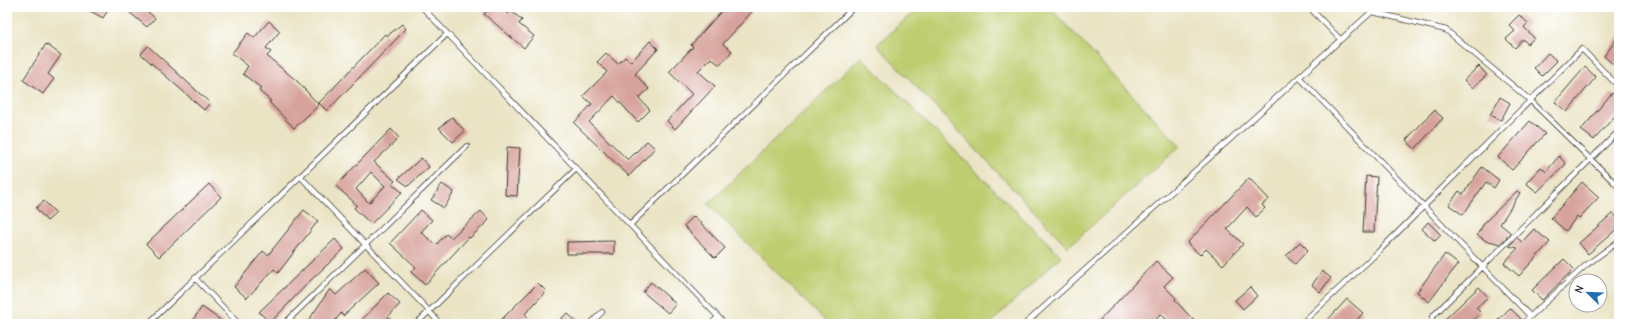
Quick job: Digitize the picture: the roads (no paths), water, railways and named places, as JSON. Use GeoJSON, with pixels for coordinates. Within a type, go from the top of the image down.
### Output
{"type":"FeatureCollection","features":[{"type":"Feature","properties":{"kind":"lane"},"geometry":{"type":"LineString","coordinates":[[422,7],[725,324]]}},
{"type":"Feature","properties":{"kind":"lane"},"geometry":{"type":"LineString","coordinates":[[630,225],[854,7]]}},
{"type":"Feature","properties":{"kind":"lane"},"geometry":{"type":"LineString","coordinates":[[1308,7],[1340,39]]}},
{"type":"Feature","properties":{"kind":"lane"},"geometry":{"type":"LineString","coordinates":[[1025,324],[1377,7]]}},
{"type":"Feature","properties":{"kind":"lane"},"geometry":{"type":"LineString","coordinates":[[1373,12],[1446,30],[1531,101],[1619,187]]}},
{"type":"Feature","properties":{"kind":"lane"},"geometry":{"type":"LineString","coordinates":[[148,324],[447,34]]}},
{"type":"Feature","properties":{"kind":"lane"},"geometry":{"type":"LineString","coordinates":[[1301,324],[1425,206],[1582,49],[1619,87]]}},
{"type":"Feature","properties":{"kind":"lane"},"geometry":{"type":"LineString","coordinates":[[1299,77],[1530,316]]}},
{"type":"Feature","properties":{"kind":"lane"},"geometry":{"type":"LineString","coordinates":[[1432,317],[1619,131]]}},
{"type":"Feature","properties":{"kind":"lane"},"geometry":{"type":"LineString","coordinates":[[284,324],[467,146]]}},
{"type":"Feature","properties":{"kind":"lane"},"geometry":{"type":"LineString","coordinates":[[416,324],[576,169]]}},
{"type":"Feature","properties":{"kind":"lane"},"geometry":{"type":"LineString","coordinates":[[300,176],[440,324]]}},
{"type":"Feature","properties":{"kind":"lane"},"geometry":{"type":"LineString","coordinates":[[1522,324],[1585,266],[1619,241]]}},
{"type":"Feature","properties":{"kind":"lane"},"geometry":{"type":"LineString","coordinates":[[195,278],[239,324]]}},
{"type":"Feature","properties":{"kind":"lane"},"geometry":{"type":"LineString","coordinates":[[590,324],[602,312]]}},
{"type":"Feature","properties":{"kind":"lane"},"geometry":{"type":"LineString","coordinates":[[712,324],[718,317]]}}]}
